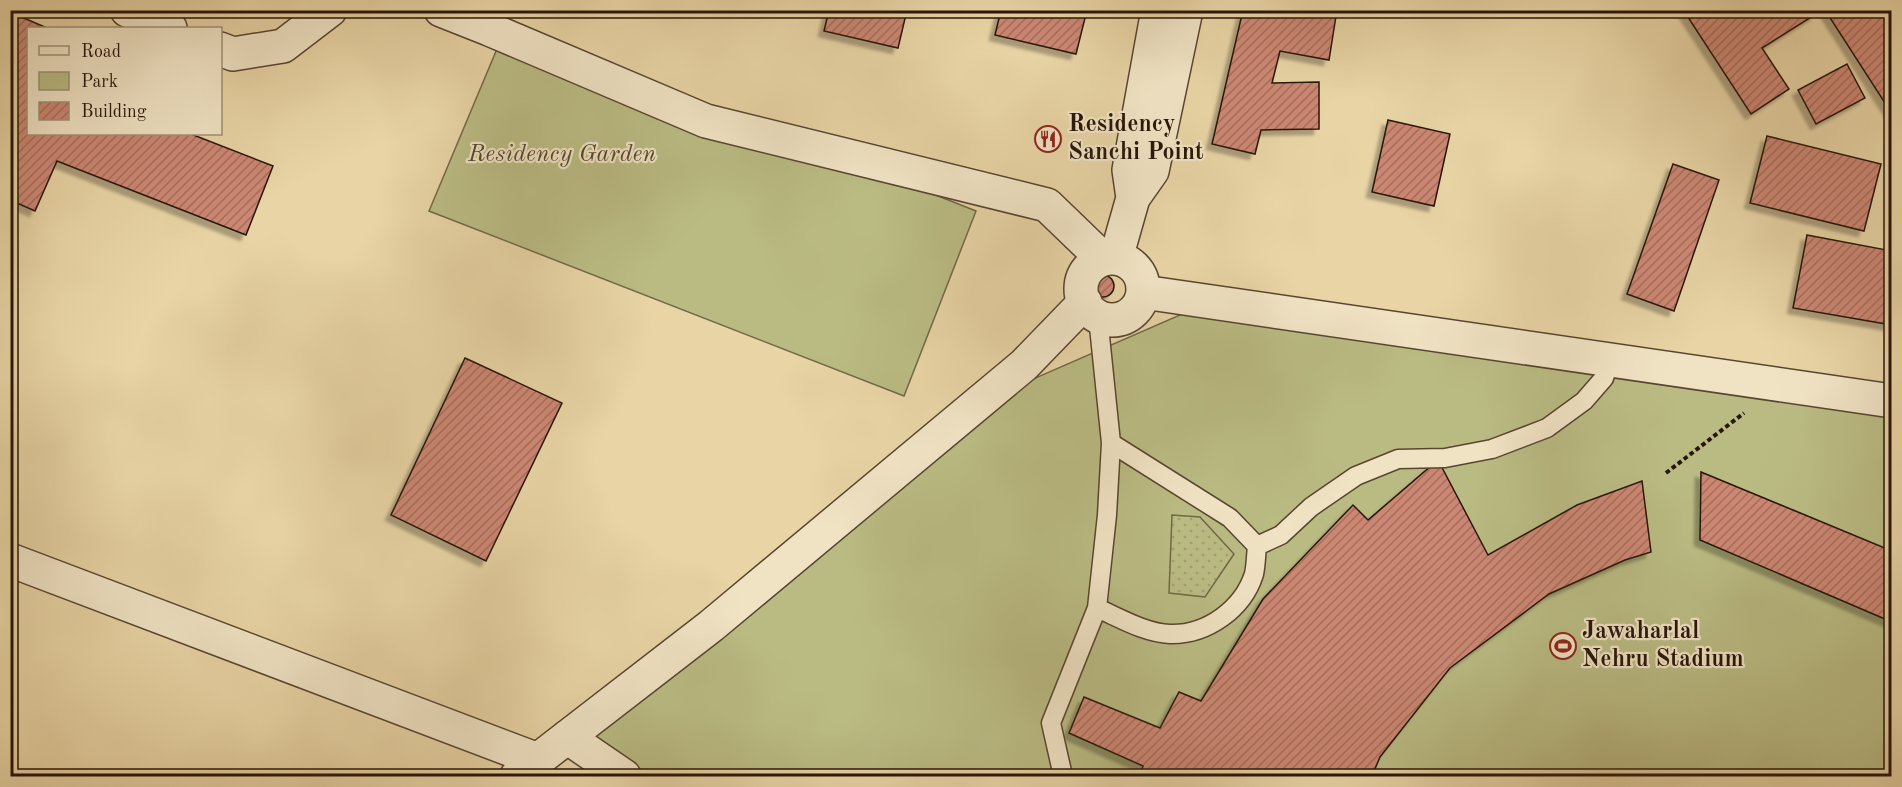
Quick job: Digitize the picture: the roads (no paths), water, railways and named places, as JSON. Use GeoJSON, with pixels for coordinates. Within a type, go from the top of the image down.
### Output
{"type":"FeatureCollection","features":[{"type":"Feature","properties":{"kind":"street"},"geometry":{"type":"LineString","coordinates":[[127,10],[168,27]]}},
{"type":"Feature","properties":{"kind":"street"},"geometry":{"type":"LineString","coordinates":[[222,50],[233,54],[283,46],[330,10]]}},
{"type":"Feature","properties":{"kind":"street"},"geometry":{"type":"LineString","coordinates":[[441,10],[706,121],[1047,206],[1110,259]]}},
{"type":"Feature","properties":{"kind":"street"},"geometry":{"type":"LineString","coordinates":[[1133,198],[1129,170],[1158,10]]}},
{"type":"Feature","properties":{"kind":"street"},"geometry":{"type":"LineString","coordinates":[[1110,259],[1133,198],[1152,171],[1186,10]]}},
{"type":"Feature","properties":{"kind":"street"},"geometry":{"type":"LineString","coordinates":[[1110,259],[1126,261],[1139,273],[1143,282],[1141,302],[1136,310],[1128,317],[1118,320],[1108,320],[1092,310],[1081,291],[1086,272],[1094,264],[1110,259]]}},
{"type":"Feature","properties":{"kind":"street"},"geometry":{"type":"LineString","coordinates":[[1143,292],[1892,401]]}},
{"type":"Feature","properties":{"kind":"street"},"geometry":{"type":"LineString","coordinates":[[10,560],[528,768],[711,626],[1092,310]]}},
{"type":"Feature","properties":{"kind":"street"},"geometry":{"type":"LineString","coordinates":[[567,737],[624,777]]}},
{"type":"Feature","properties":{"kind":"lane"},"geometry":{"type":"LineString","coordinates":[[1063,777],[1051,723],[1097,608],[1107,515],[1111,443],[1092,310]]}},
{"type":"Feature","properties":{"kind":"lane"},"geometry":{"type":"LineString","coordinates":[[1257,546],[1281,535],[1311,507],[1356,476],[1398,459],[1444,458],[1492,449],[1547,428],[1584,402],[1604,378],[1611,359]]}},
{"type":"Feature","properties":{"kind":"lane"},"geometry":{"type":"LineString","coordinates":[[1111,443],[1230,518],[1257,546]]}},
{"type":"Feature","properties":{"kind":"lane"},"geometry":{"type":"LineString","coordinates":[[1097,608],[1143,628],[1170,634],[1198,631],[1222,618],[1242,599],[1254,574],[1257,546]]}},
{"type":"Feature","properties":{"kind":"place","name":"Residency Sanchi Point"},"geometry":{"type":"Point","coordinates":[1048,139]}},
{"type":"Feature","properties":{"kind":"place","name":"Jawaharlal Nehru Stadium"},"geometry":{"type":"Point","coordinates":[1563,646]}},
{"type":"Feature","properties":{"kind":"park label","name":"Residency Garden"},"geometry":{"type":"Point","coordinates":[562,155]}}]}
